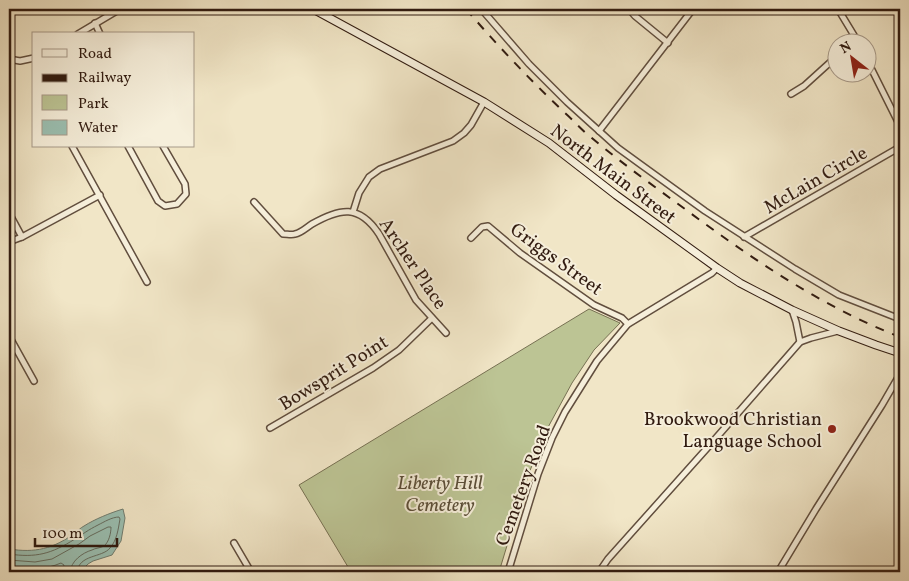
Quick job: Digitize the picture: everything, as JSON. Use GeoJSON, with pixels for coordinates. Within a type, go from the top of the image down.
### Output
{"type":"FeatureCollection","features":[{"type":"Feature","properties":{"kind":"main road","name":"North Main Street"},"geometry":{"type":"LineString","coordinates":[[313,9],[484,102],[549,143],[616,195],[717,268],[764,296],[839,331],[900,353]]}},
{"type":"Feature","properties":{"kind":"street"},"geometry":{"type":"LineString","coordinates":[[81,32],[120,9]]}},
{"type":"Feature","properties":{"kind":"street"},"geometry":{"type":"LineString","coordinates":[[629,9],[668,43]]}},
{"type":"Feature","properties":{"kind":"street"},"geometry":{"type":"LineString","coordinates":[[599,131],[693,9]]}},
{"type":"Feature","properties":{"kind":"street"},"geometry":{"type":"LineString","coordinates":[[838,9],[851,32]]}},
{"type":"Feature","properties":{"kind":"street"},"geometry":{"type":"LineString","coordinates":[[483,11],[529,64],[618,148],[744,237],[839,295],[900,319]]}},
{"type":"Feature","properties":{"kind":"street"},"geometry":{"type":"LineString","coordinates":[[95,23],[99,32]]}},
{"type":"Feature","properties":{"kind":"street"},"geometry":{"type":"LineString","coordinates":[[9,59],[20,61],[32,58]]}},
{"type":"Feature","properties":{"kind":"street"},"geometry":{"type":"LineString","coordinates":[[791,94],[804,86],[826,66]]}},
{"type":"Feature","properties":{"kind":"street"},"geometry":{"type":"LineString","coordinates":[[876,78],[900,126]]}},
{"type":"Feature","properties":{"kind":"street"},"geometry":{"type":"LineString","coordinates":[[354,212],[359,193],[369,177],[380,169],[452,140],[464,133],[471,125],[484,102]]}},
{"type":"Feature","properties":{"kind":"street"},"geometry":{"type":"LineString","coordinates":[[73,148],[147,282]]}},
{"type":"Feature","properties":{"kind":"street"},"geometry":{"type":"LineString","coordinates":[[129,148],[158,201],[165,206],[177,204],[186,194],[185,184],[164,148]]}},
{"type":"Feature","properties":{"kind":"street","name":"McLain Circle"},"geometry":{"type":"LineString","coordinates":[[744,237],[900,148]]}},
{"type":"Feature","properties":{"kind":"street"},"geometry":{"type":"LineString","coordinates":[[9,240],[22,237],[100,196]]}},
{"type":"Feature","properties":{"kind":"street","name":"Archer Place"},"geometry":{"type":"LineString","coordinates":[[254,202],[283,234],[296,234],[328,216],[343,212],[354,212],[365,219],[374,226],[416,300],[446,333]]}},
{"type":"Feature","properties":{"kind":"street"},"geometry":{"type":"LineString","coordinates":[[9,213],[22,237]]}},
{"type":"Feature","properties":{"kind":"street","name":"Griggs Street"},"geometry":{"type":"LineString","coordinates":[[471,238],[482,227],[488,226],[520,253],[594,306],[622,318],[628,324]]}},
{"type":"Feature","properties":{"kind":"street","name":"Cemetery Road"},"geometry":{"type":"LineString","coordinates":[[508,572],[538,474],[552,438],[597,361],[628,324],[712,273],[717,268]]}},
{"type":"Feature","properties":{"kind":"street"},"geometry":{"type":"LineString","coordinates":[[792,310],[800,342]]}},
{"type":"Feature","properties":{"kind":"street","name":"Bowsprit Point"},"geometry":{"type":"LineString","coordinates":[[270,428],[373,368],[399,350],[432,318]]}},
{"type":"Feature","properties":{"kind":"street"},"geometry":{"type":"LineString","coordinates":[[599,572],[608,559],[800,342],[839,331]]}},
{"type":"Feature","properties":{"kind":"street"},"geometry":{"type":"LineString","coordinates":[[9,336],[34,381]]}},
{"type":"Feature","properties":{"kind":"street"},"geometry":{"type":"LineString","coordinates":[[778,572],[900,374]]}},
{"type":"Feature","properties":{"kind":"street"},"geometry":{"type":"LineString","coordinates":[[234,543],[252,572]]}},
{"type":"Feature","properties":{"kind":"green space","name":"Liberty Hill Cemetery"},"geometry":{"type":"Polygon","coordinates":[[[589,309],[620,323],[594,350],[572,383],[546,431],[529,473],[499,572],[351,572],[299,485],[589,309]]]}},
{"type":"Feature","properties":{"kind":"water"},"geometry":{"type":"Polygon","coordinates":[[[123,509],[125,518],[121,541],[112,555],[93,561],[80,572],[9,572],[9,549],[36,550],[51,546],[59,543],[93,521],[123,509]]]}},
{"type":"Feature","properties":{"kind":"railway"},"geometry":{"type":"LineString","coordinates":[[466,9],[552,101],[587,134],[638,174],[739,248],[790,282],[844,312],[900,337]]}},
{"type":"Feature","properties":{"kind":"place","name":"Brookwood Christian Language School"},"geometry":{"type":"Point","coordinates":[832,429]}}]}
